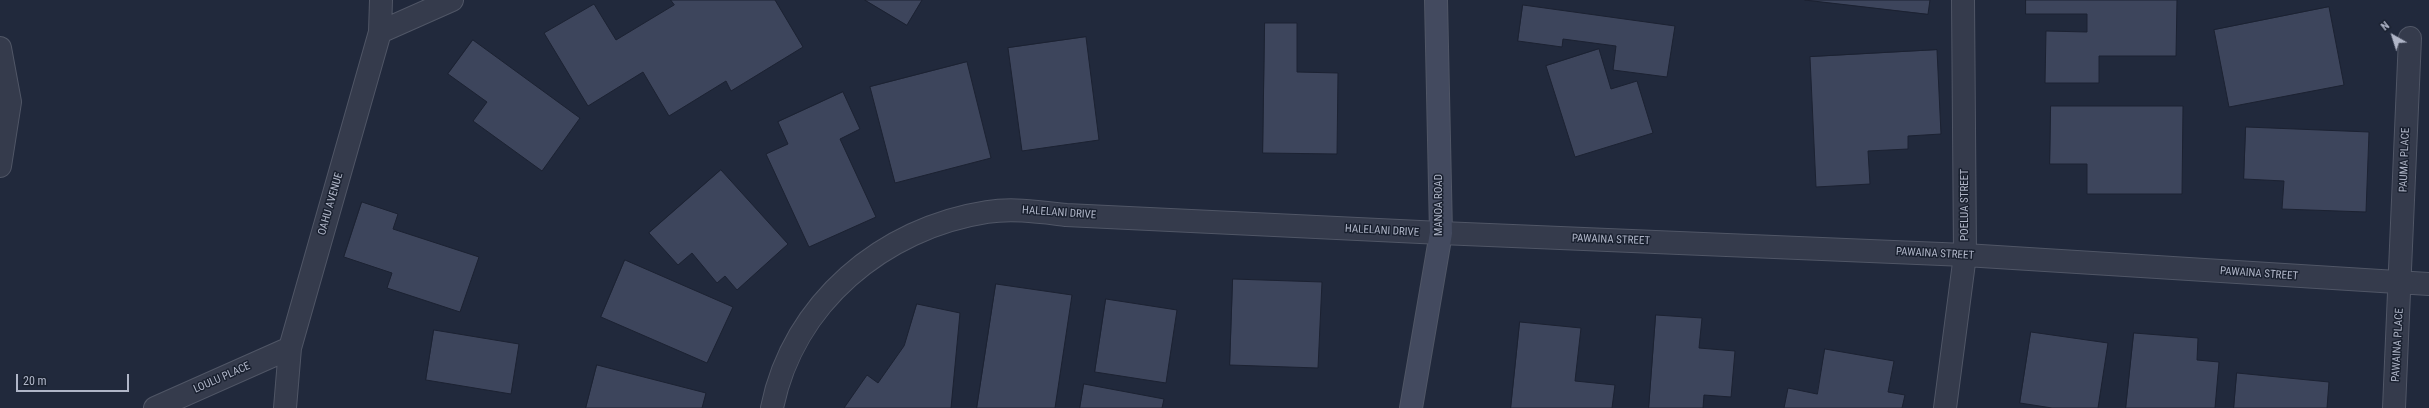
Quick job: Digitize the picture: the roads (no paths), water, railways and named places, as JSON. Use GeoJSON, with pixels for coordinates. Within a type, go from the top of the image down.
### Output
{"type":"FeatureCollection","features":[{"type":"Feature","properties":{"kind":"street","name":"OAHU AVENUE"},"geometry":{"type":"LineString","coordinates":[[285,408],[290,348],[380,32],[381,0]]}},
{"type":"Feature","properties":{"kind":"street"},"geometry":{"type":"LineString","coordinates":[[380,32],[452,0]]}},
{"type":"Feature","properties":{"kind":"street","name":"MANOA ROAD"},"geometry":{"type":"LineString","coordinates":[[1411,408],[1441,234],[1436,0]]}},
{"type":"Feature","properties":{"kind":"street","name":"POELUA STREET"},"geometry":{"type":"LineString","coordinates":[[1945,408],[1966,255],[1963,0]]}},
{"type":"Feature","properties":{"kind":"street","name":"PAUMA PLACE"},"geometry":{"type":"LineString","coordinates":[[2401,283],[2410,38]]}},
{"type":"Feature","properties":{"kind":"street"},"geometry":{"type":"LineString","coordinates":[[0,48],[10,102],[0,166]]}},
{"type":"Feature","properties":{"kind":"street","name":"HALELANI DRIVE"},"geometry":{"type":"LineString","coordinates":[[772,408],[783,369],[800,334],[822,303],[849,274],[880,251],[914,232],[950,219],[988,212],[1027,210],[1066,215],[1441,234]]}},
{"type":"Feature","properties":{"kind":"street","name":"PAWAINA STREET"},"geometry":{"type":"LineString","coordinates":[[1441,234],[1966,255],[2429,284]]}},
{"type":"Feature","properties":{"kind":"street","name":"PAWAINA PLACE"},"geometry":{"type":"LineString","coordinates":[[2394,408],[2401,283]]}},
{"type":"Feature","properties":{"kind":"street","name":"LOULU PLACE"},"geometry":{"type":"LineString","coordinates":[[155,408],[290,348]]}}]}
